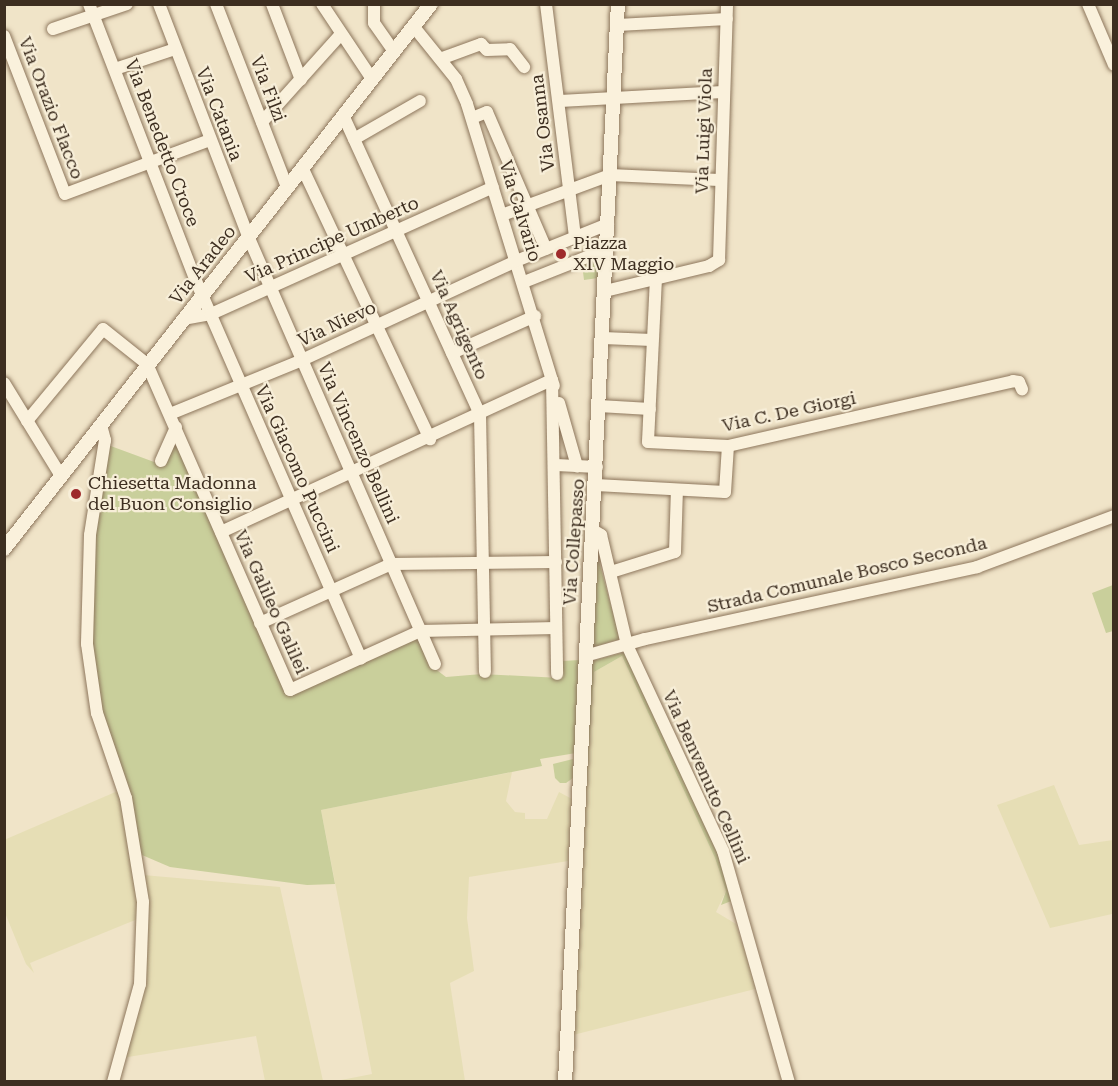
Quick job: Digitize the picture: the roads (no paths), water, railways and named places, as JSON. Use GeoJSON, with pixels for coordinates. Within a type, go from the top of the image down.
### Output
{"type":"FeatureCollection","features":[{"type":"Feature","properties":{"kind":"street"},"geometry":{"type":"LineString","coordinates":[[53,29],[91,10],[127,4]]}},
{"type":"Feature","properties":{"kind":"street","name":"Via Catania"},"geometry":{"type":"LineString","coordinates":[[159,4],[248,236]]}},
{"type":"Feature","properties":{"kind":"street","name":"Via Filzi"},"geometry":{"type":"LineString","coordinates":[[216,4],[287,187]]}},
{"type":"Feature","properties":{"kind":"street"},"geometry":{"type":"LineString","coordinates":[[272,4],[301,80]]}},
{"type":"Feature","properties":{"kind":"street"},"geometry":{"type":"LineString","coordinates":[[322,4],[340,35],[372,79]]}},
{"type":"Feature","properties":{"kind":"street"},"geometry":{"type":"LineString","coordinates":[[374,4],[374,23],[394,52]]}},
{"type":"Feature","properties":{"kind":"street","name":"Via Aradeo"},"geometry":{"type":"LineString","coordinates":[[4,549],[431,4]]}},
{"type":"Feature","properties":{"kind":"street","name":"Via Osanna"},"geometry":{"type":"LineString","coordinates":[[546,4],[560,101],[575,237]]}},
{"type":"Feature","properties":{"kind":"street","name":"Via Collepasso"},"geometry":{"type":"LineString","coordinates":[[565,1082],[618,4]]}},
{"type":"Feature","properties":{"kind":"street","name":"Via Luigi Viola"},"geometry":{"type":"LineString","coordinates":[[656,278],[709,266],[719,260],[719,180],[728,4]]}},
{"type":"Feature","properties":{"kind":"street"},"geometry":{"type":"LineString","coordinates":[[1088,4],[1113,65]]}},
{"type":"Feature","properties":{"kind":"street","name":"Via Benedetto Croce"},"geometry":{"type":"LineString","coordinates":[[91,10],[204,293]]}},
{"type":"Feature","properties":{"kind":"street"},"geometry":{"type":"LineString","coordinates":[[618,25],[727,19]]}},
{"type":"Feature","properties":{"kind":"street","name":"Via Calvario"},"geometry":{"type":"LineString","coordinates":[[414,27],[456,79],[472,118],[535,316],[577,466]]}},
{"type":"Feature","properties":{"kind":"street"},"geometry":{"type":"LineString","coordinates":[[262,122],[340,35]]}},
{"type":"Feature","properties":{"kind":"street","name":"Via Orazio Flacco"},"geometry":{"type":"LineString","coordinates":[[4,36],[65,194],[150,162]]}},
{"type":"Feature","properties":{"kind":"street"},"geometry":{"type":"LineString","coordinates":[[440,58],[481,44],[487,50],[510,49],[524,68]]}},
{"type":"Feature","properties":{"kind":"street"},"geometry":{"type":"LineString","coordinates":[[115,69],[175,49]]}},
{"type":"Feature","properties":{"kind":"street"},"geometry":{"type":"LineString","coordinates":[[560,101],[723,92]]}},
{"type":"Feature","properties":{"kind":"street"},"geometry":{"type":"LineString","coordinates":[[354,139],[420,101]]}},
{"type":"Feature","properties":{"kind":"street"},"geometry":{"type":"LineString","coordinates":[[472,118],[487,112],[546,249]]}},
{"type":"Feature","properties":{"kind":"street","name":"Via Agrigento"},"geometry":{"type":"LineString","coordinates":[[343,115],[480,414],[485,672]]}},
{"type":"Feature","properties":{"kind":"street"},"geometry":{"type":"LineString","coordinates":[[150,162],[210,140]]}},
{"type":"Feature","properties":{"kind":"street"},"geometry":{"type":"LineString","coordinates":[[302,167],[430,439]]}},
{"type":"Feature","properties":{"kind":"street"},"geometry":{"type":"LineString","coordinates":[[502,215],[610,175],[719,180]]}},
{"type":"Feature","properties":{"kind":"street","name":"Via Principe Umberto"},"geometry":{"type":"LineString","coordinates":[[183,319],[211,314],[493,187]]}},
{"type":"Feature","properties":{"kind":"street","name":"Via Nievo"},"geometry":{"type":"LineString","coordinates":[[170,414],[302,360],[516,261],[608,224]]}},
{"type":"Feature","properties":{"kind":"street","name":"Via Vincenzo Bellini"},"geometry":{"type":"LineString","coordinates":[[248,236],[435,664]]}},
{"type":"Feature","properties":{"kind":"street"},"geometry":{"type":"LineString","coordinates":[[524,282],[607,249]]}},
{"type":"Feature","properties":{"kind":"street"},"geometry":{"type":"LineString","coordinates":[[605,291],[656,278]]}},
{"type":"Feature","properties":{"kind":"street","name":"Via C. De Giorgi"},"geometry":{"type":"LineString","coordinates":[[656,278],[648,442],[728,446],[1013,381],[1019,382],[1022,389]]}},
{"type":"Feature","properties":{"kind":"street","name":"Via Giacomo Puccini"},"geometry":{"type":"LineString","coordinates":[[204,293],[241,386],[361,658]]}},
{"type":"Feature","properties":{"kind":"street"},"geometry":{"type":"LineString","coordinates":[[452,352],[535,316]]}},
{"type":"Feature","properties":{"kind":"street"},"geometry":{"type":"LineString","coordinates":[[27,421],[103,329],[147,364]]}},
{"type":"Feature","properties":{"kind":"street"},"geometry":{"type":"LineString","coordinates":[[603,338],[652,340]]}},
{"type":"Feature","properties":{"kind":"street","name":"Via Galileo Galilei"},"geometry":{"type":"LineString","coordinates":[[147,364],[290,690],[361,658]]}},
{"type":"Feature","properties":{"kind":"street"},"geometry":{"type":"LineString","coordinates":[[221,532],[430,439],[552,380]]}},
{"type":"Feature","properties":{"kind":"street","name":"Via Calvario"},"geometry":{"type":"LineString","coordinates":[[552,380],[556,465],[557,674]]}},
{"type":"Feature","properties":{"kind":"street"},"geometry":{"type":"LineString","coordinates":[[4,383],[61,476]]}},
{"type":"Feature","properties":{"kind":"street"},"geometry":{"type":"LineString","coordinates":[[599,406],[650,409]]}},
{"type":"Feature","properties":{"kind":"street"},"geometry":{"type":"LineString","coordinates":[[101,424],[105,440],[90,535],[87,644],[97,713],[126,798],[143,902],[140,984],[113,1082]]}},
{"type":"Feature","properties":{"kind":"street"},"geometry":{"type":"LineString","coordinates":[[161,461],[176,428]]}},
{"type":"Feature","properties":{"kind":"street"},"geometry":{"type":"LineString","coordinates":[[596,485],[725,492],[728,446]]}},
{"type":"Feature","properties":{"kind":"street"},"geometry":{"type":"LineString","coordinates":[[556,465],[597,467]]}},
{"type":"Feature","properties":{"kind":"street"},"geometry":{"type":"LineString","coordinates":[[611,572],[675,552],[677,490]]}},
{"type":"Feature","properties":{"kind":"street","name":"Strada Comunale Bosco Seconda"},"geometry":{"type":"LineString","coordinates":[[585,656],[977,567],[1113,516]]}},
{"type":"Feature","properties":{"kind":"street","name":"Via Benvenuto Cellini"},"geometry":{"type":"LineString","coordinates":[[591,529],[602,535],[627,645],[723,851],[789,1082]]}},
{"type":"Feature","properties":{"kind":"street"},"geometry":{"type":"LineString","coordinates":[[260,623],[391,564],[556,562]]}},
{"type":"Feature","properties":{"kind":"street"},"geometry":{"type":"LineString","coordinates":[[361,658],[420,631],[556,628]]}},
{"type":"Feature","properties":{"kind":"place","name":"Piazza XIV Maggio"},"geometry":{"type":"Point","coordinates":[561,254]}},
{"type":"Feature","properties":{"kind":"place","name":"Chiesetta Madonna del Buon Consiglio"},"geometry":{"type":"Point","coordinates":[76,494]}}]}
